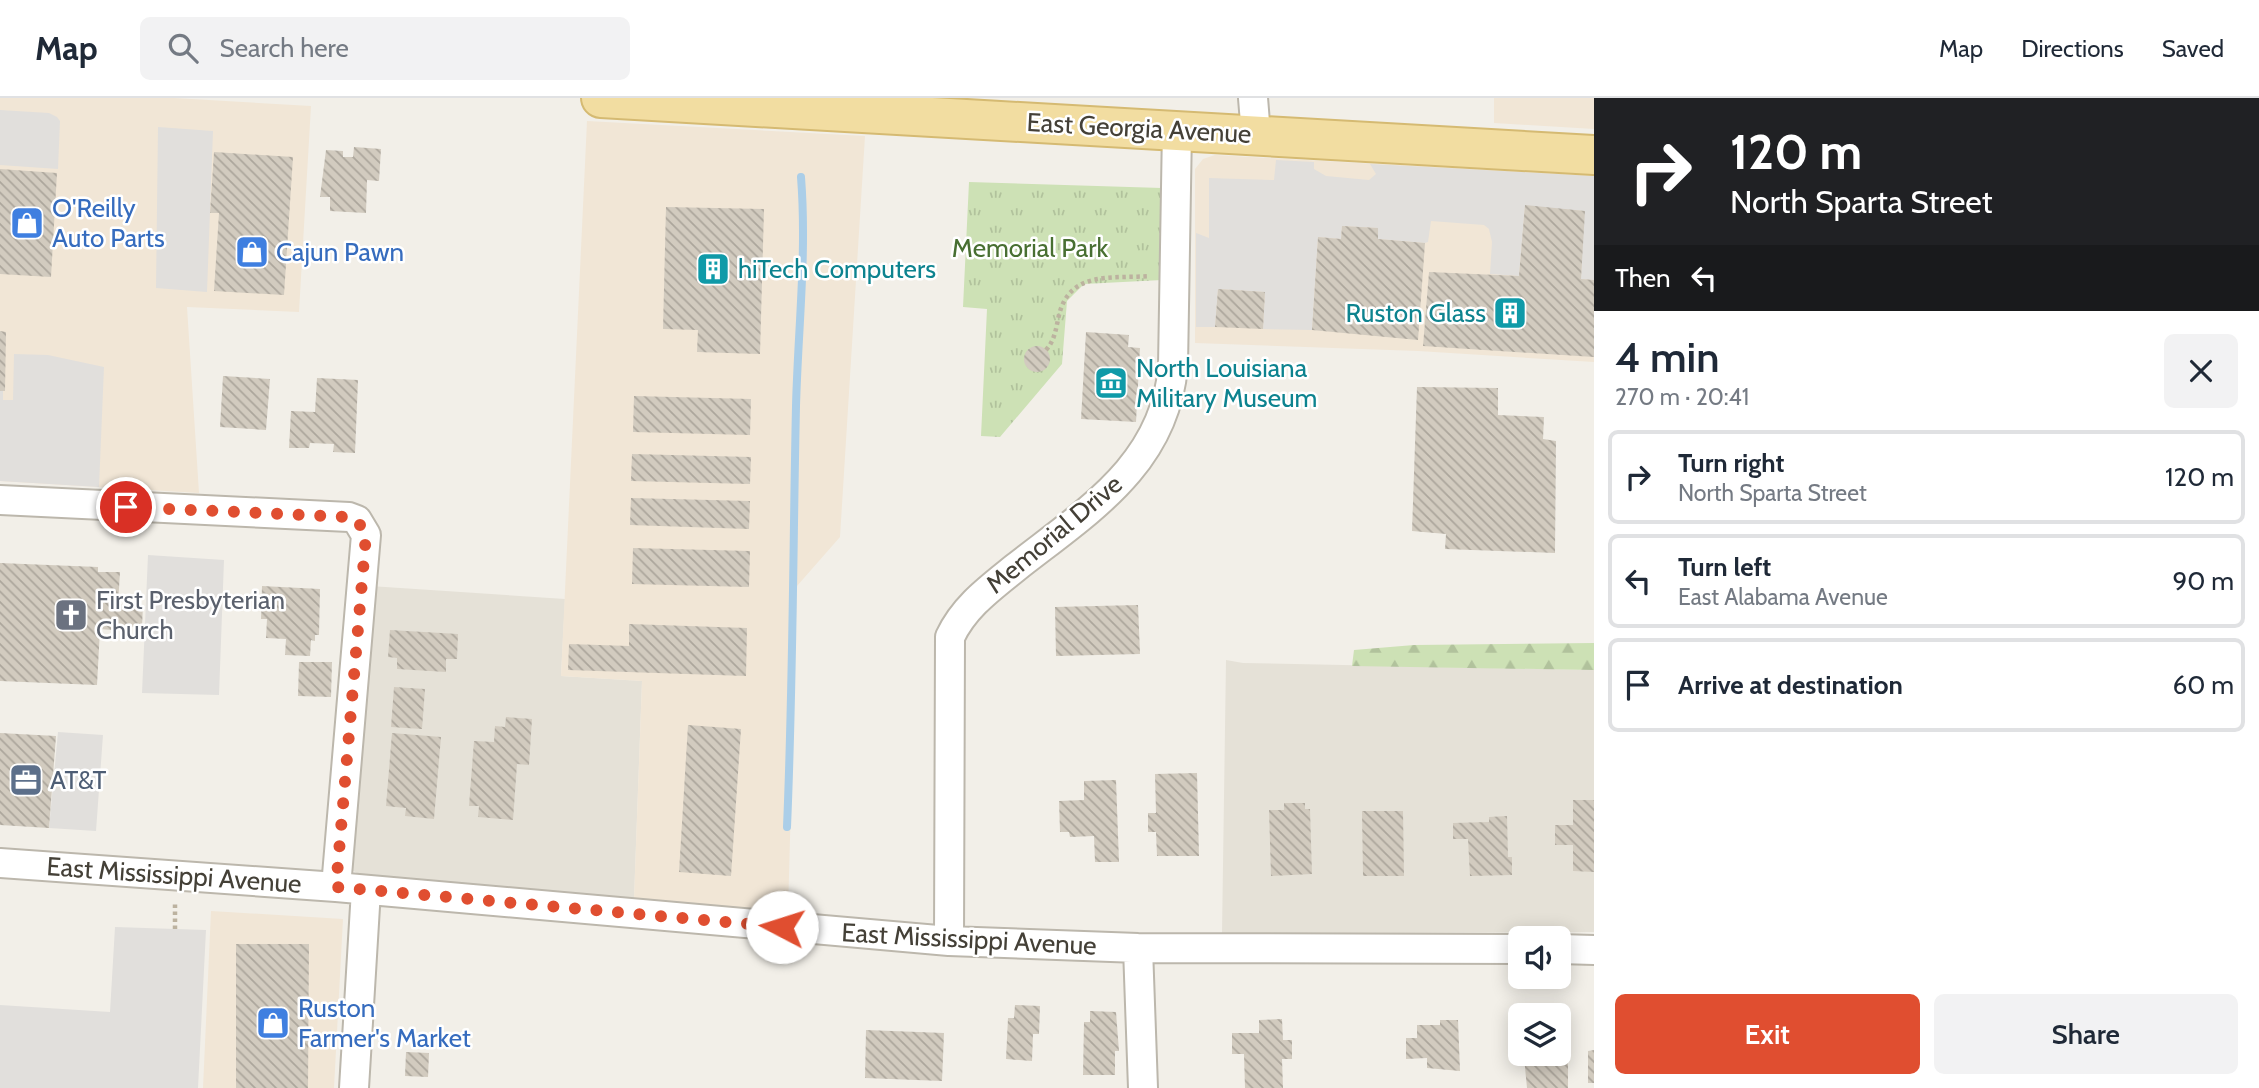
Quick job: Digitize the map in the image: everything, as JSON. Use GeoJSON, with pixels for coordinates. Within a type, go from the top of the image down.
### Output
{"type":"FeatureCollection","features":[{"type":"Feature","properties":{"kind":"main road","name":"East Georgia Avenue"},"geometry":{"type":"LineString","coordinates":[[601,98],[1177,129],[1255,116],[1594,155]]}},
{"type":"Feature","properties":{"kind":"street","name":"Memorial Drive"},"geometry":{"type":"LineString","coordinates":[[949,941],[950,637],[957,622],[980,595],[1100,502],[1139,460],[1155,436],[1170,393],[1173,366],[1177,129]]}},
{"type":"Feature","properties":{"kind":"street"},"geometry":{"type":"LineString","coordinates":[[0,500],[349,517],[357,520],[366,535],[336,887]]}},
{"type":"Feature","properties":{"kind":"street","name":"East Mississippi Avenue"},"geometry":{"type":"LineString","coordinates":[[0,863],[336,887],[949,941],[1138,948],[1508,949]]}},
{"type":"Feature","properties":{"kind":"street"},"geometry":{"type":"LineString","coordinates":[[354,1088],[366,890]]}},
{"type":"Feature","properties":{"kind":"street"},"geometry":{"type":"LineString","coordinates":[[1138,948],[1143,1088]]}},
{"type":"Feature","properties":{"kind":"street"},"geometry":{"type":"LineString","coordinates":[[1571,949],[1594,950]]}},
{"type":"Feature","properties":{"kind":"path"},"geometry":{"type":"LineString","coordinates":[[1046,350],[1052,343],[1063,298],[1081,281],[1158,275]]}},
{"type":"Feature","properties":{"kind":"path"},"geometry":{"type":"LineString","coordinates":[[175,904],[175,929]]}},
{"type":"Feature","properties":{"kind":"shaded area"},"geometry":{"type":"Polygon","coordinates":[[[0,98],[174,98],[311,106],[299,312],[187,307],[199,493],[0,481],[0,98]]]}},
{"type":"Feature","properties":{"kind":"shaded area"},"geometry":{"type":"Polygon","coordinates":[[[1494,98],[1594,98],[1594,129],[1494,123],[1494,98]]]}},
{"type":"Feature","properties":{"kind":"shaded area"},"geometry":{"type":"Polygon","coordinates":[[[0,110],[49,113],[57,117],[60,121],[58,169],[0,165],[0,110]]]}},
{"type":"Feature","properties":{"kind":"shaded area"},"geometry":{"type":"Polygon","coordinates":[[[587,121],[865,136],[840,537],[797,586],[788,911],[634,899],[642,681],[561,676],[587,121]]]}},
{"type":"Feature","properties":{"kind":"shaded area"},"geometry":{"type":"Polygon","coordinates":[[[158,127],[213,131],[207,292],[156,288],[158,127]]]}},
{"type":"Feature","properties":{"kind":"shaded area"},"geometry":{"type":"Polygon","coordinates":[[[1215,155],[1594,176],[1594,362],[1418,351],[1195,343],[1195,169],[1203,159],[1215,155]]]}},
{"type":"Feature","properties":{"kind":"shaded area"},"geometry":{"type":"Polygon","coordinates":[[[1276,160],[1314,162],[1314,169],[1326,176],[1369,180],[1376,174],[1370,164],[1594,176],[1594,280],[1581,279],[1584,211],[1525,206],[1519,276],[1490,274],[1492,242],[1489,229],[1484,225],[1431,221],[1428,242],[1425,243],[1378,239],[1378,228],[1342,226],[1341,239],[1318,237],[1312,330],[1263,329],[1265,292],[1218,289],[1215,327],[1196,327],[1196,233],[1209,238],[1209,178],[1274,180],[1276,160]]]}},
{"type":"Feature","properties":{"kind":"shaded area"},"geometry":{"type":"Polygon","coordinates":[[[14,354],[48,355],[104,367],[99,487],[0,481],[0,391],[3,391],[3,400],[13,400],[14,354]]]}},
{"type":"Feature","properties":{"kind":"shaded area"},"geometry":{"type":"Polygon","coordinates":[[[148,555],[224,560],[219,695],[142,693],[148,555]]]}},
{"type":"Feature","properties":{"kind":"shaded area"},"geometry":{"type":"Polygon","coordinates":[[[370,586],[565,599],[561,676],[642,681],[634,899],[360,875],[352,870],[350,863],[370,586]]]}},
{"type":"Feature","properties":{"kind":"shaded area"},"geometry":{"type":"Polygon","coordinates":[[[1226,660],[1243,663],[1594,670],[1594,932],[1571,932],[1571,926],[1508,926],[1508,932],[1222,934],[1226,660]]]}},
{"type":"Feature","properties":{"kind":"shaded area"},"geometry":{"type":"Polygon","coordinates":[[[58,732],[103,735],[96,831],[49,828],[58,732]]]}},
{"type":"Feature","properties":{"kind":"shaded area","name":"Ruston Farmer's Market"},"geometry":{"type":"Polygon","coordinates":[[[211,911],[343,919],[334,1088],[203,1088],[211,911]]]}},
{"type":"Feature","properties":{"kind":"shaded area"},"geometry":{"type":"Polygon","coordinates":[[[115,927],[206,930],[198,1088],[0,1088],[0,1005],[110,1012],[115,927]]]}},
{"type":"Feature","properties":{"kind":"green space","name":"Memorial Park"},"geometry":{"type":"Polygon","coordinates":[[[969,182],[1162,188],[1162,280],[1084,284],[1067,301],[1062,364],[1000,437],[981,436],[987,309],[963,307],[969,182]]]}},
{"type":"Feature","properties":{"kind":"green space"},"geometry":{"type":"Polygon","coordinates":[[[1594,643],[1594,670],[1352,666],[1354,650],[1414,645],[1594,643]]]}},
{"type":"Feature","properties":{"kind":"building"},"geometry":{"type":"Polygon","coordinates":[[[354,147],[381,149],[379,181],[367,180],[366,213],[330,211],[330,197],[320,197],[326,150],[343,151],[343,157],[353,157],[354,147]]]}},
{"type":"Feature","properties":{"kind":"building","name":"Cajun Pawn"},"geometry":{"type":"Polygon","coordinates":[[[214,152],[293,157],[284,295],[214,291],[219,213],[210,213],[214,152]]]}},
{"type":"Feature","properties":{"kind":"building","name":"O'Reilly Auto Parts"},"geometry":{"type":"Polygon","coordinates":[[[0,169],[57,173],[51,277],[0,274],[0,169]]]}},
{"type":"Feature","properties":{"kind":"building","name":"Ruston Glass"},"geometry":{"type":"Polygon","coordinates":[[[1525,205],[1585,211],[1581,279],[1594,280],[1594,357],[1423,346],[1429,272],[1519,276],[1525,205]]]}},
{"type":"Feature","properties":{"kind":"building","name":"hiTech Computers"},"geometry":{"type":"Polygon","coordinates":[[[666,207],[764,209],[760,354],[697,352],[698,330],[663,329],[666,207]]]}},
{"type":"Feature","properties":{"kind":"building"},"geometry":{"type":"Polygon","coordinates":[[[1342,226],[1378,228],[1378,239],[1425,243],[1418,340],[1312,330],[1318,237],[1341,239],[1342,226]]]}},
{"type":"Feature","properties":{"kind":"building"},"geometry":{"type":"Polygon","coordinates":[[[1218,289],[1265,292],[1263,329],[1215,327],[1218,289]]]}},
{"type":"Feature","properties":{"kind":"building"},"geometry":{"type":"Polygon","coordinates":[[[0,331],[6,332],[5,391],[0,391],[0,331]]]}},
{"type":"Feature","properties":{"kind":"building","name":"North Louisiana Military Museum"},"geometry":{"type":"Polygon","coordinates":[[[1086,332],[1129,335],[1128,347],[1140,348],[1136,422],[1081,419],[1086,332]]]}},
{"type":"Feature","properties":{"kind":"building"},"geometry":{"type":"Polygon","coordinates":[[[1037,346],[1046,350],[1050,359],[1046,368],[1037,372],[1028,368],[1024,359],[1028,350],[1037,346]]]}},
{"type":"Feature","properties":{"kind":"building"},"geometry":{"type":"Polygon","coordinates":[[[223,376],[270,379],[266,430],[220,427],[223,376]]]}},
{"type":"Feature","properties":{"kind":"building"},"geometry":{"type":"Polygon","coordinates":[[[317,378],[358,380],[355,453],[333,452],[334,444],[310,443],[309,448],[289,448],[291,411],[315,412],[317,378]]]}},
{"type":"Feature","properties":{"kind":"building"},"geometry":{"type":"Polygon","coordinates":[[[1417,387],[1498,388],[1498,415],[1544,417],[1543,439],[1556,441],[1555,553],[1445,549],[1446,534],[1412,531],[1417,387]]]}},
{"type":"Feature","properties":{"kind":"building"},"geometry":{"type":"Polygon","coordinates":[[[634,396],[751,399],[750,435],[633,432],[634,396]]]}},
{"type":"Feature","properties":{"kind":"building"},"geometry":{"type":"Polygon","coordinates":[[[632,454],[751,457],[750,484],[631,481],[632,454]]]}},
{"type":"Feature","properties":{"kind":"building"},"geometry":{"type":"Polygon","coordinates":[[[631,498],[750,501],[749,529],[630,525],[631,498]]]}},
{"type":"Feature","properties":{"kind":"building"},"geometry":{"type":"Polygon","coordinates":[[[633,548],[750,551],[749,587],[632,584],[633,548]]]}},
{"type":"Feature","properties":{"kind":"building","name":"First Presbyterian Church"},"geometry":{"type":"Polygon","coordinates":[[[0,563],[98,567],[98,572],[120,572],[118,604],[143,605],[142,627],[112,626],[112,630],[100,629],[97,685],[0,681],[0,563]]]}},
{"type":"Feature","properties":{"kind":"building"},"geometry":{"type":"Polygon","coordinates":[[[262,586],[320,589],[319,635],[315,635],[315,641],[311,640],[310,656],[285,655],[286,639],[266,638],[267,619],[261,619],[262,586]]]}},
{"type":"Feature","properties":{"kind":"building"},"geometry":{"type":"Polygon","coordinates":[[[1138,605],[1140,654],[1056,656],[1055,607],[1138,605]]]}},
{"type":"Feature","properties":{"kind":"building"},"geometry":{"type":"Polygon","coordinates":[[[629,624],[747,628],[746,676],[568,670],[569,644],[629,646],[629,624]]]}},
{"type":"Feature","properties":{"kind":"building"},"geometry":{"type":"Polygon","coordinates":[[[390,630],[458,634],[457,659],[446,659],[446,672],[397,669],[397,658],[388,657],[390,630]]]}},
{"type":"Feature","properties":{"kind":"building"},"geometry":{"type":"Polygon","coordinates":[[[299,662],[332,662],[331,697],[298,696],[299,662]]]}},
{"type":"Feature","properties":{"kind":"building"},"geometry":{"type":"Polygon","coordinates":[[[394,687],[425,689],[422,729],[391,727],[394,687]]]}},
{"type":"Feature","properties":{"kind":"building"},"geometry":{"type":"Polygon","coordinates":[[[506,717],[532,719],[529,765],[517,764],[513,820],[478,817],[479,806],[469,806],[474,741],[494,742],[495,726],[505,727],[506,717]]]}},
{"type":"Feature","properties":{"kind":"building"},"geometry":{"type":"Polygon","coordinates":[[[688,725],[741,729],[731,876],[679,872],[688,725]]]}},
{"type":"Feature","properties":{"kind":"building","name":"AT&T"},"geometry":{"type":"Polygon","coordinates":[[[0,733],[56,736],[49,828],[0,825],[0,733]]]}},
{"type":"Feature","properties":{"kind":"building"},"geometry":{"type":"Polygon","coordinates":[[[392,733],[441,737],[434,819],[405,816],[406,808],[386,806],[392,733]]]}},
{"type":"Feature","properties":{"kind":"building"},"geometry":{"type":"Polygon","coordinates":[[[1197,773],[1199,856],[1157,856],[1156,832],[1148,832],[1148,813],[1156,813],[1155,774],[1197,773]]]}},
{"type":"Feature","properties":{"kind":"building"},"geometry":{"type":"Polygon","coordinates":[[[1116,780],[1119,862],[1095,862],[1094,836],[1070,837],[1069,832],[1060,832],[1059,801],[1084,800],[1084,781],[1116,780]]]}},
{"type":"Feature","properties":{"kind":"building"},"geometry":{"type":"Polygon","coordinates":[[[1573,800],[1594,800],[1594,872],[1573,871],[1573,845],[1555,845],[1555,825],[1573,825],[1573,800]]]}},
{"type":"Feature","properties":{"kind":"building"},"geometry":{"type":"Polygon","coordinates":[[[1284,803],[1305,803],[1305,809],[1310,809],[1312,874],[1271,876],[1269,810],[1284,810],[1284,803]]]}},
{"type":"Feature","properties":{"kind":"building"},"geometry":{"type":"Polygon","coordinates":[[[1362,811],[1403,811],[1404,876],[1363,876],[1362,811]]]}},
{"type":"Feature","properties":{"kind":"building"},"geometry":{"type":"Polygon","coordinates":[[[1507,816],[1508,857],[1512,857],[1512,875],[1470,876],[1468,839],[1453,839],[1453,823],[1489,822],[1489,817],[1507,816]]]}},
{"type":"Feature","properties":{"kind":"building"},"geometry":{"type":"Polygon","coordinates":[[[236,944],[309,944],[308,1088],[236,1088],[236,944]]]}},
{"type":"Feature","properties":{"kind":"building"},"geometry":{"type":"Polygon","coordinates":[[[1015,1005],[1040,1006],[1039,1034],[1033,1034],[1032,1061],[1006,1059],[1008,1018],[1014,1018],[1015,1005]]]}},
{"type":"Feature","properties":{"kind":"building"},"geometry":{"type":"Polygon","coordinates":[[[1090,1011],[1116,1012],[1119,1051],[1115,1051],[1115,1075],[1083,1075],[1084,1022],[1090,1022],[1090,1011]]]}},
{"type":"Feature","properties":{"kind":"building"},"geometry":{"type":"Polygon","coordinates":[[[1282,1019],[1283,1040],[1292,1040],[1292,1059],[1282,1059],[1283,1088],[1245,1088],[1244,1054],[1232,1054],[1232,1033],[1259,1033],[1259,1020],[1282,1019]]]}},
{"type":"Feature","properties":{"kind":"building"},"geometry":{"type":"Polygon","coordinates":[[[1440,1020],[1458,1020],[1460,1071],[1427,1068],[1427,1058],[1406,1059],[1406,1038],[1417,1038],[1417,1025],[1440,1025],[1440,1020]]]}},
{"type":"Feature","properties":{"kind":"building"},"geometry":{"type":"Polygon","coordinates":[[[866,1030],[944,1033],[942,1081],[865,1078],[866,1030]]]}},
{"type":"Feature","properties":{"kind":"building"},"geometry":{"type":"Polygon","coordinates":[[[1594,1050],[1594,1083],[1588,1083],[1588,1051],[1594,1050]]]}},
{"type":"Feature","properties":{"kind":"building"},"geometry":{"type":"Polygon","coordinates":[[[406,1052],[429,1053],[428,1077],[405,1076],[406,1052]]]}},
{"type":"Feature","properties":{"kind":"building"},"geometry":{"type":"Polygon","coordinates":[[[1525,1066],[1568,1066],[1568,1088],[1527,1088],[1525,1066]]]}},
{"type":"Feature","properties":{"kind":"waterway"},"geometry":{"type":"LineString","coordinates":[[787,827],[796,406],[803,263],[801,177]]}},
{"type":"Feature","properties":{"kind":"place","name":"O'Reilly Auto Parts"},"geometry":{"type":"Point","coordinates":[27,223]}},
{"type":"Feature","properties":{"kind":"place","name":"Cajun Pawn"},"geometry":{"type":"Point","coordinates":[252,252]}},
{"type":"Feature","properties":{"kind":"place","name":"hiTech Computers"},"geometry":{"type":"Point","coordinates":[713,269]}},
{"type":"Feature","properties":{"kind":"place","name":"Ruston Glass"},"geometry":{"type":"Point","coordinates":[1510,313]}},
{"type":"Feature","properties":{"kind":"place","name":"North Louisiana Military Museum"},"geometry":{"type":"Point","coordinates":[1111,383]}},
{"type":"Feature","properties":{"kind":"place","name":"First Presbyterian Church"},"geometry":{"type":"Point","coordinates":[71,615]}},
{"type":"Feature","properties":{"kind":"place","name":"AT&T"},"geometry":{"type":"Point","coordinates":[26,780]}},
{"type":"Feature","properties":{"kind":"place","name":"Ruston Farmer's Market"},"geometry":{"type":"Point","coordinates":[273,1023]}},
{"type":"Feature","properties":{"kind":"route"},"geometry":{"type":"LineString","coordinates":[[126,507],[349,517],[363,526],[366,535],[336,887],[782,927]]}}]}
